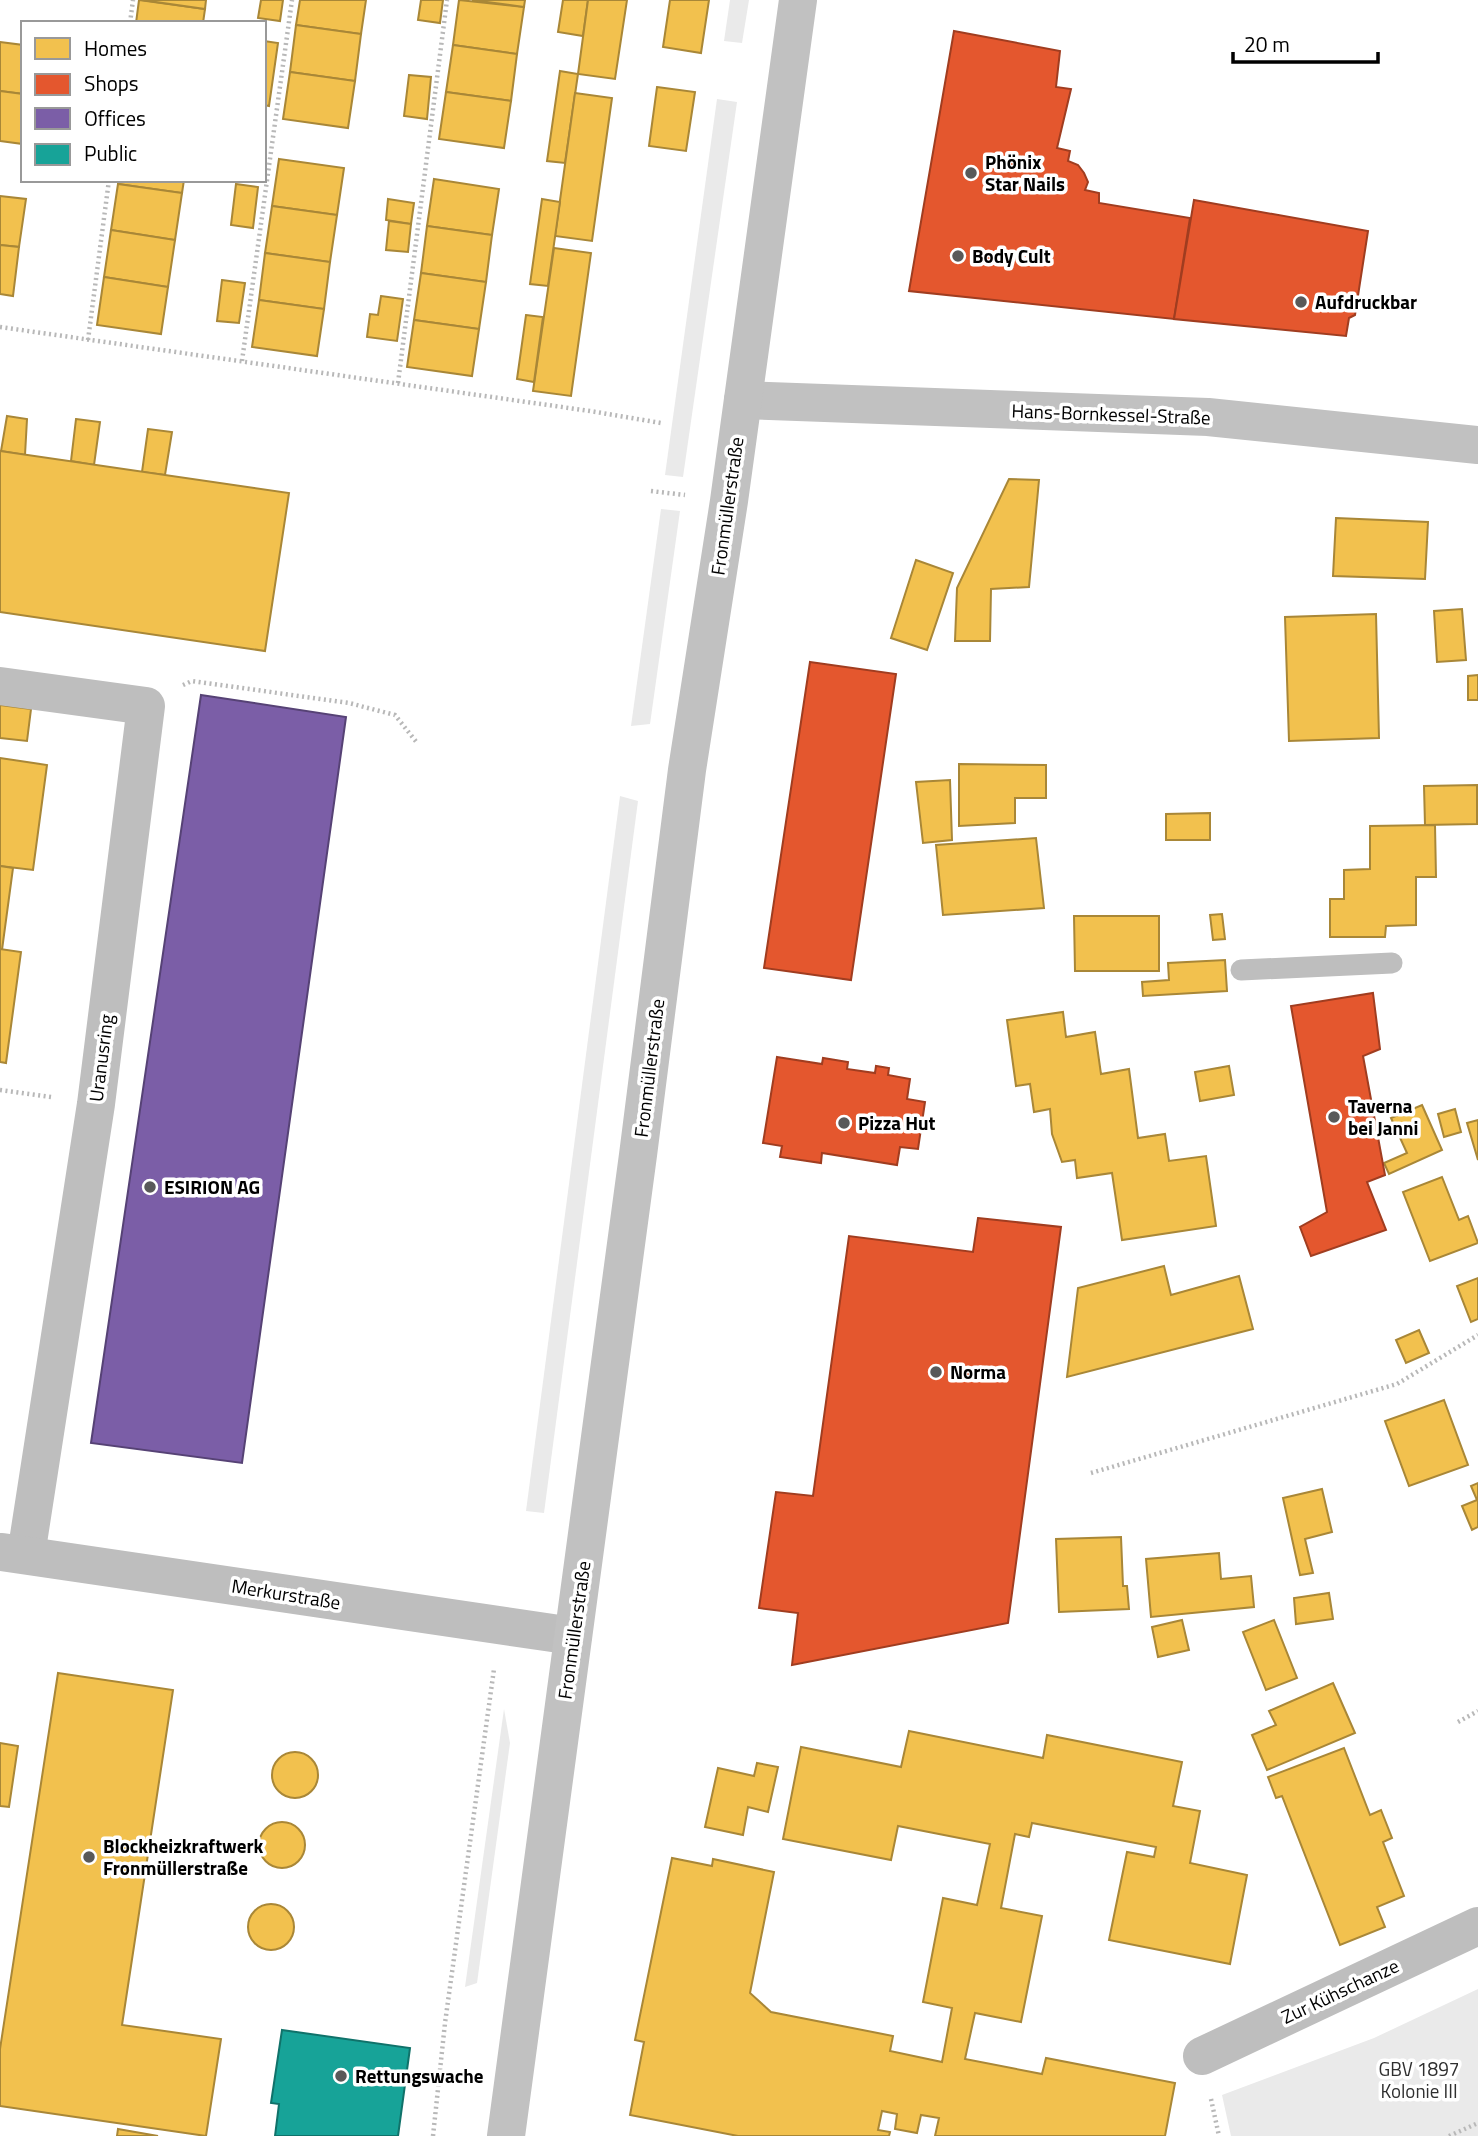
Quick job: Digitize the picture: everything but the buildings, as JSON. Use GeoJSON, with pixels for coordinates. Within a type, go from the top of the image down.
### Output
{"type":"FeatureCollection","features":[{"type":"Feature","properties":{"kind":"main road","name":"Fronmüllerstraße"},"geometry":{"type":"LineString","coordinates":[[506,2136],[652,1052],[687,770],[743,400],[798,0]]}},
{"type":"Feature","properties":{"kind":"main road","name":"Hans-Bornkessel-Straße"},"geometry":{"type":"LineString","coordinates":[[743,400],[1208,417],[1478,445]]}},
{"type":"Feature","properties":{"kind":"street"},"geometry":{"type":"LineString","coordinates":[[0,686],[146,706]]}},
{"type":"Feature","properties":{"kind":"street","name":"Uranusring"},"geometry":{"type":"LineString","coordinates":[[13,1553],[96,1104],[146,706]]}},
{"type":"Feature","properties":{"kind":"street","name":"Merkurstraße"},"geometry":{"type":"LineString","coordinates":[[13,1553],[573,1636]]}},
{"type":"Feature","properties":{"kind":"street","name":"Zur Kühschanze"},"geometry":{"type":"LineString","coordinates":[[1202,2056],[1478,1926]]}},
{"type":"Feature","properties":{"kind":"lane"},"geometry":{"type":"LineString","coordinates":[[1241,970],[1392,963]]}},
{"type":"Feature","properties":{"kind":"path"},"geometry":{"type":"LineString","coordinates":[[130,21],[133,0]]}},
{"type":"Feature","properties":{"kind":"path"},"geometry":{"type":"LineString","coordinates":[[242,361],[292,0]]}},
{"type":"Feature","properties":{"kind":"path"},"geometry":{"type":"LineString","coordinates":[[398,383],[447,0]]}},
{"type":"Feature","properties":{"kind":"path"},"geometry":{"type":"LineString","coordinates":[[88,340],[109,182]]}},
{"type":"Feature","properties":{"kind":"path"},"geometry":{"type":"LineString","coordinates":[[0,327],[398,383],[661,424]]}},
{"type":"Feature","properties":{"kind":"path"},"geometry":{"type":"LineString","coordinates":[[146,706],[192,681],[349,703],[395,715],[418,744]]}},
{"type":"Feature","properties":{"kind":"path"},"geometry":{"type":"LineString","coordinates":[[0,1090],[96,1104]]}},
{"type":"Feature","properties":{"kind":"path"},"geometry":{"type":"LineString","coordinates":[[1091,1473],[1397,1384],[1478,1335]]}},
{"type":"Feature","properties":{"kind":"path"},"geometry":{"type":"LineString","coordinates":[[433,2136],[445,2023],[500,1626]]}},
{"type":"Feature","properties":{"kind":"path"},"geometry":{"type":"LineString","coordinates":[[1458,1722],[1478,1711]]}},
{"type":"Feature","properties":{"kind":"path"},"geometry":{"type":"LineString","coordinates":[[1449,2136],[1478,2123]]}},
{"type":"Feature","properties":{"kind":"green space"},"geometry":{"type":"Polygon","coordinates":[[[730,0],[749,0],[742,43],[724,41],[730,0]]]}},
{"type":"Feature","properties":{"kind":"green space"},"geometry":{"type":"Polygon","coordinates":[[[717,99],[737,102],[683,477],[665,475],[717,99]]]}},
{"type":"Feature","properties":{"kind":"green space"},"geometry":{"type":"Polygon","coordinates":[[[661,509],[680,511],[650,724],[631,726],[661,509]]]}},
{"type":"Feature","properties":{"kind":"green space"},"geometry":{"type":"Polygon","coordinates":[[[620,796],[638,801],[544,1513],[526,1511],[620,796]]]}},
{"type":"Feature","properties":{"kind":"green space"},"geometry":{"type":"Polygon","coordinates":[[[504,1709],[510,1743],[477,1983],[465,1987],[504,1709]]]}},
{"type":"Feature","properties":{"kind":"green space","name":"GBV 1897 Kolonie III"},"geometry":{"type":"Polygon","coordinates":[[[1478,1989],[1478,2136],[1231,2136],[1222,2095],[1374,2038],[1478,1989]]]}},
{"type":"Feature","properties":{"kind":"place","name":"Phönix Star Nails"},"geometry":{"type":"Point","coordinates":[971,173]}},
{"type":"Feature","properties":{"kind":"place","name":"Body Cult"},"geometry":{"type":"Point","coordinates":[958,256]}},
{"type":"Feature","properties":{"kind":"place","name":"Aufdruckbar"},"geometry":{"type":"Point","coordinates":[1301,302]}},
{"type":"Feature","properties":{"kind":"place","name":"Taverna bei Janni"},"geometry":{"type":"Point","coordinates":[1334,1117]}},
{"type":"Feature","properties":{"kind":"place","name":"Pizza Hut"},"geometry":{"type":"Point","coordinates":[844,1123]}},
{"type":"Feature","properties":{"kind":"place","name":"ESIRION AG"},"geometry":{"type":"Point","coordinates":[150,1187]}},
{"type":"Feature","properties":{"kind":"place","name":"Norma"},"geometry":{"type":"Point","coordinates":[936,1372]}},
{"type":"Feature","properties":{"kind":"place","name":"Blockheizkraftwerk Fronmüllerstraße"},"geometry":{"type":"Point","coordinates":[89,1857]}},
{"type":"Feature","properties":{"kind":"place","name":"Rettungswache"},"geometry":{"type":"Point","coordinates":[341,2076]}}]}
